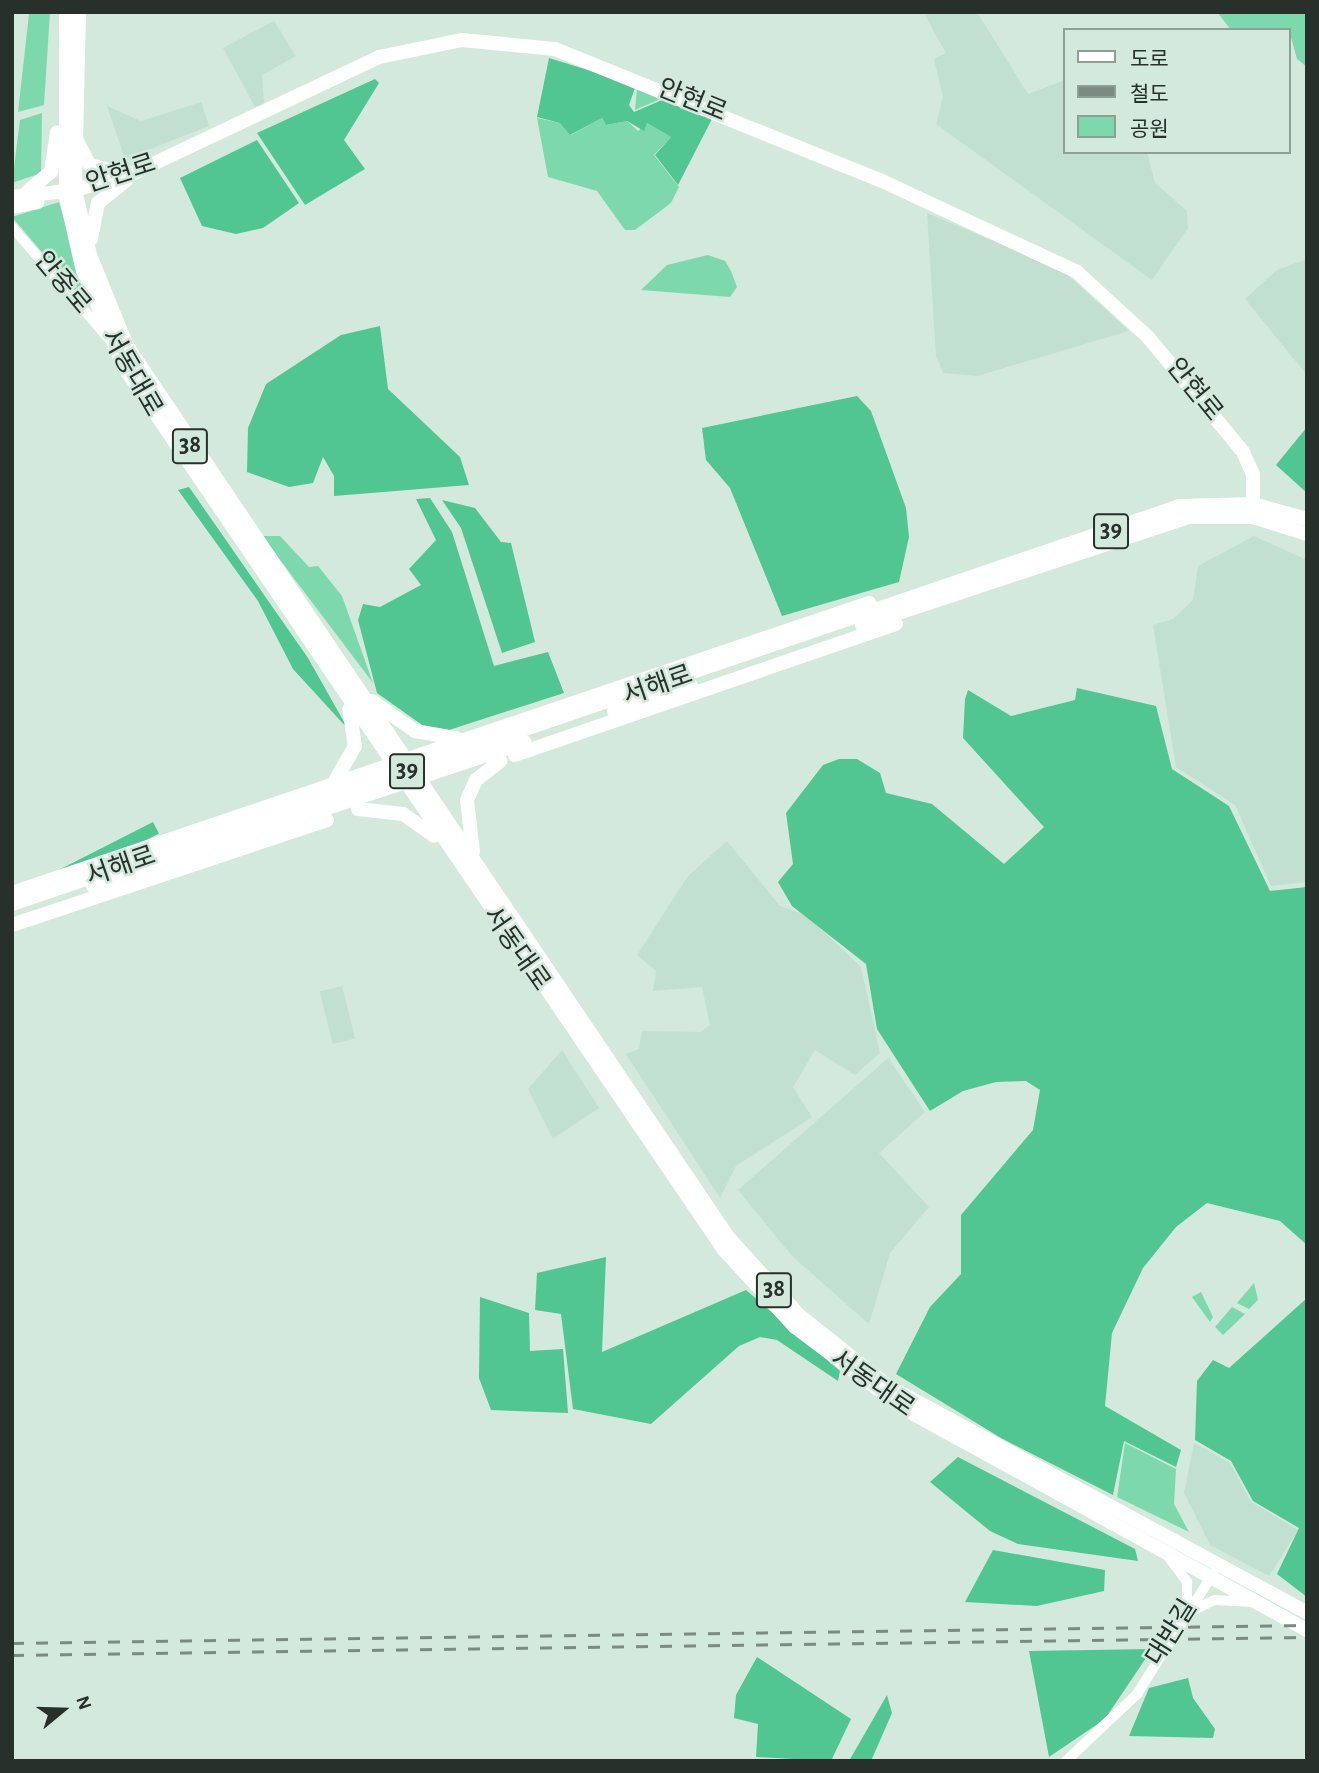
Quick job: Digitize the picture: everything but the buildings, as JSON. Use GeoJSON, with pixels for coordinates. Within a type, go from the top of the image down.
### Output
{"type":"FeatureCollection","features":[{"type":"Feature","properties":{"kind":"main road","name":"서동대로"},"geometry":{"type":"LineString","coordinates":[[66,12],[62,112],[69,192],[83,271],[110,340],[398,760],[446,846],[696,1213],[795,1327],[902,1408],[1163,1550],[1307,1613]]}},
{"type":"Feature","properties":{"kind":"main road","name":"서동대로"},"geometry":{"type":"LineString","coordinates":[[79,12],[69,192],[90,255],[142,371],[344,681]]}},
{"type":"Feature","properties":{"kind":"main road","name":"안현로"},"geometry":{"type":"LineString","coordinates":[[14,200],[69,192],[136,172],[379,57],[462,40],[555,49],[880,180],[1077,272],[1149,337],[1243,452],[1253,474],[1253,510]]}},
{"type":"Feature","properties":{"kind":"main road"},"geometry":{"type":"LineString","coordinates":[[14,200],[48,177],[62,112]]}},
{"type":"Feature","properties":{"kind":"main road"},"geometry":{"type":"LineString","coordinates":[[73,127],[93,167],[136,172]]}},
{"type":"Feature","properties":{"kind":"main road"},"geometry":{"type":"LineString","coordinates":[[90,255],[97,206],[136,172]]}},
{"type":"Feature","properties":{"kind":"main road","name":"서해로"},"geometry":{"type":"LineString","coordinates":[[656,692],[972,577],[1180,506],[1253,510],[1307,519]]}},
{"type":"Feature","properties":{"kind":"main road","name":"서해로"},"geometry":{"type":"LineString","coordinates":[[12,904],[162,858],[656,692],[1028,574],[1189,517],[1253,510],[1307,534]]}},
{"type":"Feature","properties":{"kind":"main road"},"geometry":{"type":"LineString","coordinates":[[12,925],[500,761],[1028,574]]}},
{"type":"Feature","properties":{"kind":"main road"},"geometry":{"type":"LineString","coordinates":[[12,893],[798,625],[972,577]]}},
{"type":"Feature","properties":{"kind":"main road"},"geometry":{"type":"LineString","coordinates":[[344,681],[404,726],[425,735],[468,738]]}},
{"type":"Feature","properties":{"kind":"main road"},"geometry":{"type":"LineString","coordinates":[[333,782],[356,740],[344,681]]}},
{"type":"Feature","properties":{"kind":"main road"},"geometry":{"type":"LineString","coordinates":[[476,863],[467,800],[476,780],[500,761]]}},
{"type":"Feature","properties":{"kind":"main road","name":"서동대로"},"geometry":{"type":"LineString","coordinates":[[416,789],[476,863],[728,1237],[799,1315],[937,1415],[1213,1570],[1307,1630]]}},
{"type":"Feature","properties":{"kind":"main road"},"geometry":{"type":"LineString","coordinates":[[358,809],[402,814],[446,846]]}},
{"type":"Feature","properties":{"kind":"main road","name":"서해로"},"geometry":{"type":"LineString","coordinates":[[12,914],[162,858]]}},
{"type":"Feature","properties":{"kind":"street","name":"안중로"},"geometry":{"type":"LineString","coordinates":[[12,227],[110,340]]}},
{"type":"Feature","properties":{"kind":"street"},"geometry":{"type":"LineString","coordinates":[[1163,1550],[1187,1581],[1188,1611],[1222,1599],[1265,1605]]}},
{"type":"Feature","properties":{"kind":"street","name":"대반길"},"geometry":{"type":"LineString","coordinates":[[1066,1761],[1137,1693],[1213,1570]]}},
{"type":"Feature","properties":{"kind":"shaded area"},"geometry":{"type":"Polygon","coordinates":[[[923,12],[977,12],[1028,94],[1064,80],[1064,154],[1148,154],[1155,183],[1187,211],[1188,228],[1152,280],[936,124],[943,97],[934,59],[946,53],[923,12]]]}},
{"type":"Feature","properties":{"kind":"shaded area"},"geometry":{"type":"Polygon","coordinates":[[[274,21],[296,56],[262,75],[264,103],[255,107],[223,48],[274,21]]]}},
{"type":"Feature","properties":{"kind":"shaded area"},"geometry":{"type":"Polygon","coordinates":[[[201,102],[209,126],[125,159],[107,106],[141,121],[201,102]]]}},
{"type":"Feature","properties":{"kind":"shaded area"},"geometry":{"type":"Polygon","coordinates":[[[927,213],[1062,270],[1129,331],[977,376],[943,373],[936,356],[927,213]]]}},
{"type":"Feature","properties":{"kind":"shaded area"},"geometry":{"type":"Polygon","coordinates":[[[1307,259],[1307,375],[1245,299],[1277,270],[1307,259]]]}},
{"type":"Feature","properties":{"kind":"shaded area"},"geometry":{"type":"Polygon","coordinates":[[[1254,536],[1307,560],[1307,882],[1271,886],[1235,805],[1176,767],[1153,625],[1173,619],[1193,600],[1198,566],[1254,536]]]}},
{"type":"Feature","properties":{"kind":"shaded area"},"geometry":{"type":"Polygon","coordinates":[[[727,841],[780,906],[806,915],[861,967],[880,1053],[855,1075],[815,1050],[793,1087],[812,1117],[736,1166],[720,1198],[626,1054],[639,1049],[642,1031],[700,1032],[710,1025],[702,987],[653,991],[656,971],[637,955],[688,876],[727,841]]]}},
{"type":"Feature","properties":{"kind":"shaded area"},"geometry":{"type":"Polygon","coordinates":[[[342,986],[355,1038],[333,1044],[320,992],[342,986]]]}},
{"type":"Feature","properties":{"kind":"shaded area"},"geometry":{"type":"Polygon","coordinates":[[[562,1050],[599,1108],[553,1139],[528,1089],[562,1050]]]}},
{"type":"Feature","properties":{"kind":"shaded area"},"geometry":{"type":"Polygon","coordinates":[[[888,1058],[925,1112],[879,1153],[929,1207],[890,1253],[869,1324],[792,1256],[738,1190],[888,1058]]]}},
{"type":"Feature","properties":{"kind":"shaded area"},"geometry":{"type":"Polygon","coordinates":[[[1194,1443],[1230,1463],[1251,1502],[1298,1530],[1269,1576],[1210,1545],[1184,1493],[1194,1443]]]}},
{"type":"Feature","properties":{"kind":"green space"},"geometry":{"type":"Polygon","coordinates":[[[50,12],[44,105],[18,112],[29,14],[50,12]]]}},
{"type":"Feature","properties":{"kind":"green space"},"geometry":{"type":"Polygon","coordinates":[[[1217,12],[1307,12],[1307,67],[1297,59],[1291,28],[1229,28],[1217,12]]]}},
{"type":"Feature","properties":{"kind":"green space"},"geometry":{"type":"Polygon","coordinates":[[[549,58],[636,85],[629,105],[634,112],[669,97],[713,117],[678,185],[655,155],[671,137],[647,123],[644,131],[627,121],[606,125],[602,118],[570,135],[560,123],[537,117],[549,58]]]}},
{"type":"Feature","properties":{"kind":"green space"},"geometry":{"type":"Polygon","coordinates":[[[375,79],[379,83],[344,140],[365,169],[305,205],[257,133],[375,79]]]}},
{"type":"Feature","properties":{"kind":"green space"},"geometry":{"type":"Polygon","coordinates":[[[637,89],[665,97],[635,110],[637,89]]]}},
{"type":"Feature","properties":{"kind":"green space"},"geometry":{"type":"Polygon","coordinates":[[[42,113],[41,173],[12,183],[20,120],[42,113]]]}},
{"type":"Feature","properties":{"kind":"green space"},"geometry":{"type":"Polygon","coordinates":[[[537,118],[560,123],[571,135],[602,118],[606,125],[627,121],[638,131],[647,123],[671,137],[654,155],[679,187],[671,203],[635,230],[625,230],[597,191],[548,177],[537,118]]]}},
{"type":"Feature","properties":{"kind":"green space"},"geometry":{"type":"Polygon","coordinates":[[[257,140],[299,203],[263,228],[236,234],[202,226],[180,178],[257,140]]]}},
{"type":"Feature","properties":{"kind":"green space"},"geometry":{"type":"Polygon","coordinates":[[[59,202],[86,296],[81,298],[12,217],[59,202]]]}},
{"type":"Feature","properties":{"kind":"green space"},"geometry":{"type":"Polygon","coordinates":[[[708,255],[725,261],[731,271],[737,287],[730,297],[641,290],[667,265],[708,255]]]}},
{"type":"Feature","properties":{"kind":"green space"},"geometry":{"type":"Polygon","coordinates":[[[380,326],[388,389],[460,457],[469,485],[334,496],[334,476],[323,457],[313,483],[289,487],[247,472],[248,428],[266,384],[341,335],[380,326]]]}},
{"type":"Feature","properties":{"kind":"green space"},"geometry":{"type":"Polygon","coordinates":[[[857,396],[871,411],[906,508],[909,537],[899,582],[782,616],[730,488],[706,460],[702,428],[857,396]]]}},
{"type":"Feature","properties":{"kind":"green space"},"geometry":{"type":"Polygon","coordinates":[[[1307,427],[1307,493],[1276,465],[1307,427]]]}},
{"type":"Feature","properties":{"kind":"green space"},"geometry":{"type":"Polygon","coordinates":[[[189,487],[308,658],[348,729],[293,669],[258,601],[178,490],[189,487]]]}},
{"type":"Feature","properties":{"kind":"green space"},"geometry":{"type":"Polygon","coordinates":[[[430,498],[452,532],[494,666],[548,652],[564,693],[449,730],[425,727],[377,693],[358,620],[363,604],[380,607],[421,585],[409,569],[436,540],[416,499],[430,498]]]}},
{"type":"Feature","properties":{"kind":"green space"},"geometry":{"type":"Polygon","coordinates":[[[442,500],[475,508],[501,542],[511,543],[535,642],[502,653],[461,528],[442,500]]]}},
{"type":"Feature","properties":{"kind":"green space"},"geometry":{"type":"Polygon","coordinates":[[[262,536],[280,536],[309,567],[318,566],[342,596],[373,683],[262,536]]]}},
{"type":"Feature","properties":{"kind":"green space"},"geometry":{"type":"Polygon","coordinates":[[[1077,688],[1156,706],[1172,769],[1229,806],[1270,891],[1307,887],[1307,1245],[1280,1221],[1207,1203],[1176,1227],[1143,1268],[1112,1333],[1105,1406],[1181,1450],[1176,1467],[1124,1441],[1113,1495],[1001,1438],[896,1374],[930,1307],[961,1274],[961,1215],[1033,1130],[1040,1090],[1026,1081],[996,1082],[963,1091],[930,1111],[877,1029],[866,964],[792,906],[778,882],[793,864],[786,813],[823,765],[839,759],[857,759],[880,773],[886,793],[932,804],[1004,864],[1044,827],[963,738],[968,690],[1011,716],[1075,700],[1077,688]]]}},
{"type":"Feature","properties":{"kind":"green space"},"geometry":{"type":"Polygon","coordinates":[[[153,822],[159,834],[25,902],[19,890],[153,822]]]}},
{"type":"Feature","properties":{"kind":"green space"},"geometry":{"type":"Polygon","coordinates":[[[606,1257],[602,1352],[746,1290],[840,1371],[838,1381],[777,1340],[760,1337],[739,1346],[651,1424],[573,1409],[561,1314],[535,1310],[537,1273],[606,1257]]]}},
{"type":"Feature","properties":{"kind":"green space"},"geometry":{"type":"Polygon","coordinates":[[[1254,1283],[1258,1300],[1249,1309],[1237,1303],[1254,1283]]]}},
{"type":"Feature","properties":{"kind":"green space"},"geometry":{"type":"Polygon","coordinates":[[[1201,1292],[1213,1317],[1210,1322],[1192,1297],[1201,1292]]]}},
{"type":"Feature","properties":{"kind":"green space"},"geometry":{"type":"Polygon","coordinates":[[[480,1297],[529,1313],[530,1351],[563,1349],[568,1413],[491,1410],[479,1378],[480,1297]]]}},
{"type":"Feature","properties":{"kind":"green space"},"geometry":{"type":"Polygon","coordinates":[[[1307,1298],[1307,1597],[1277,1574],[1299,1528],[1253,1501],[1231,1461],[1195,1440],[1197,1381],[1213,1360],[1229,1368],[1307,1298]]]}},
{"type":"Feature","properties":{"kind":"green space"},"geometry":{"type":"Polygon","coordinates":[[[1232,1307],[1245,1314],[1223,1335],[1215,1327],[1232,1307]]]}},
{"type":"Feature","properties":{"kind":"green space"},"geometry":{"type":"Polygon","coordinates":[[[1125,1443],[1176,1469],[1174,1504],[1189,1532],[1117,1497],[1125,1443]]]}},
{"type":"Feature","properties":{"kind":"green space"},"geometry":{"type":"Polygon","coordinates":[[[958,1457],[1135,1549],[1138,1561],[1018,1544],[990,1531],[930,1482],[958,1457]]]}},
{"type":"Feature","properties":{"kind":"green space"},"geometry":{"type":"Polygon","coordinates":[[[993,1550],[1105,1570],[1104,1591],[1037,1606],[965,1602],[993,1550]]]}},
{"type":"Feature","properties":{"kind":"green space"},"geometry":{"type":"Polygon","coordinates":[[[1152,1649],[1105,1719],[1049,1757],[1029,1651],[1152,1649]]]}},
{"type":"Feature","properties":{"kind":"green space"},"geometry":{"type":"Polygon","coordinates":[[[757,1657],[851,1719],[831,1761],[756,1757],[758,1724],[734,1718],[736,1695],[757,1657]]]}},
{"type":"Feature","properties":{"kind":"green space"},"geometry":{"type":"Polygon","coordinates":[[[1188,1678],[1193,1698],[1215,1729],[1213,1738],[1129,1736],[1149,1688],[1188,1678]]]}},
{"type":"Feature","properties":{"kind":"green space"},"geometry":{"type":"Polygon","coordinates":[[[887,1695],[892,1713],[871,1761],[849,1761],[887,1695]]]}},
{"type":"Feature","properties":{"kind":"railway"},"geometry":{"type":"LineString","coordinates":[[12,1643],[1307,1625]]}},
{"type":"Feature","properties":{"kind":"railway"},"geometry":{"type":"LineString","coordinates":[[12,1655],[1307,1637]]}}]}
